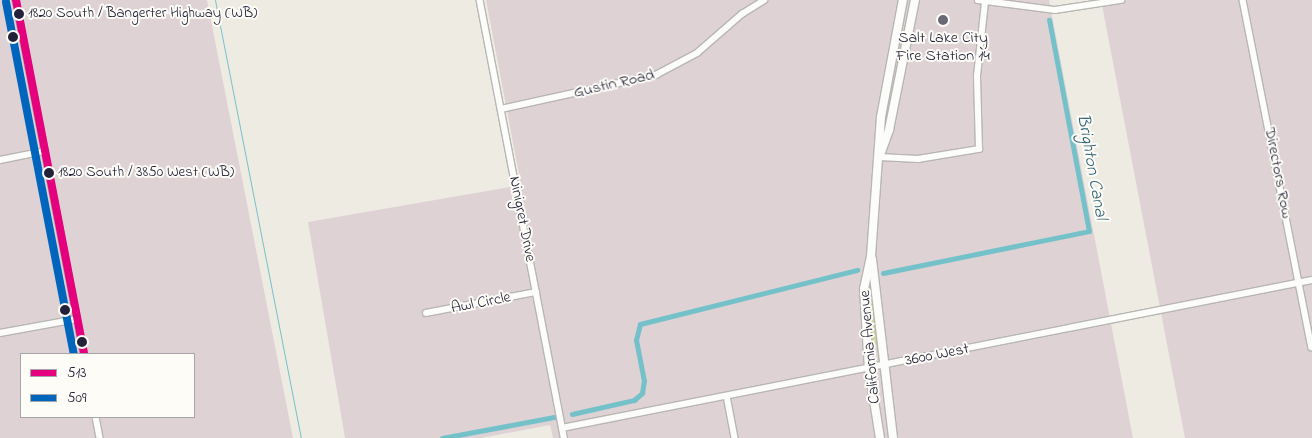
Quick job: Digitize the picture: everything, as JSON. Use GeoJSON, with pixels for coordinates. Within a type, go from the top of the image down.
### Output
{"type":"FeatureCollection","features":[{"type":"Feature","properties":{"kind":"main road","name":"California Avenue"},"geometry":{"type":"LineString","coordinates":[[880,438],[869,369],[864,289],[871,256],[880,157],[881,118],[904,0]]}},
{"type":"Feature","properties":{"kind":"main road","name":"California Avenue"},"geometry":{"type":"LineString","coordinates":[[880,157],[889,130],[915,0]]}},
{"type":"Feature","properties":{"kind":"main road","name":"California Avenue"},"geometry":{"type":"LineString","coordinates":[[871,256],[877,284],[882,366],[893,438]]}},
{"type":"Feature","properties":{"kind":"street"},"geometry":{"type":"LineString","coordinates":[[16,0],[84,353]]}},
{"type":"Feature","properties":{"kind":"street","name":"Ninigret Drive"},"geometry":{"type":"LineString","coordinates":[[480,0],[564,438]]}},
{"type":"Feature","properties":{"kind":"street","name":"Gustin Road"},"geometry":{"type":"LineString","coordinates":[[501,108],[656,75],[697,53],[742,14],[764,0]]}},
{"type":"Feature","properties":{"kind":"street"},"geometry":{"type":"LineString","coordinates":[[978,0],[1055,10],[1121,0]]}},
{"type":"Feature","properties":{"kind":"street","name":"Directors Row"},"geometry":{"type":"LineString","coordinates":[[1244,0],[1312,347]]}},
{"type":"Feature","properties":{"kind":"street"},"geometry":{"type":"LineString","coordinates":[[880,157],[918,159],[979,149],[977,76],[985,2]]}},
{"type":"Feature","properties":{"kind":"street"},"geometry":{"type":"LineString","coordinates":[[0,160],[45,151]]}},
{"type":"Feature","properties":{"kind":"street","name":"3600 West"},"geometry":{"type":"LineString","coordinates":[[562,428],[869,369],[1312,280]]}},
{"type":"Feature","properties":{"kind":"street","name":"Awl Circle"},"geometry":{"type":"LineString","coordinates":[[426,313],[536,292]]}},
{"type":"Feature","properties":{"kind":"street"},"geometry":{"type":"LineString","coordinates":[[0,334],[77,319]]}},
{"type":"Feature","properties":{"kind":"street"},"geometry":{"type":"LineString","coordinates":[[727,396],[735,438]]}},
{"type":"Feature","properties":{"kind":"street"},"geometry":{"type":"LineString","coordinates":[[96,418],[100,438]]}},
{"type":"Feature","properties":{"kind":"shaded area"},"geometry":{"type":"Polygon","coordinates":[[[0,0],[207,0],[293,438],[0,438],[0,0]]]}},
{"type":"Feature","properties":{"kind":"shaded area"},"geometry":{"type":"Polygon","coordinates":[[[486,0],[1049,0],[1133,438],[553,438],[550,425],[481,438],[345,438],[308,222],[521,185],[486,0]]]}},
{"type":"Feature","properties":{"kind":"shaded area"},"geometry":{"type":"Polygon","coordinates":[[[1101,0],[1312,0],[1312,438],[1185,438],[1101,0]]]}},
{"type":"Feature","properties":{"kind":"green space"},"geometry":{"type":"Polygon","coordinates":[[[868,289],[874,289],[878,344],[874,349],[870,349],[868,289]]]}},
{"type":"Feature","properties":{"kind":"waterway"},"geometry":{"type":"LineString","coordinates":[[215,0],[301,438]]}},
{"type":"Feature","properties":{"kind":"waterway","name":"Brighton Canal"},"geometry":{"type":"LineString","coordinates":[[883,273],[1089,231],[1049,20]]}},
{"type":"Feature","properties":{"kind":"waterway","name":"Brighton Canal"},"geometry":{"type":"LineString","coordinates":[[572,414],[634,400],[642,393],[644,381],[636,340],[640,324],[857,270]]}},
{"type":"Feature","properties":{"kind":"waterway","name":"Brighton Canal"},"geometry":{"type":"LineString","coordinates":[[442,438],[554,417]]}},
{"type":"Feature","properties":{"kind":"transit line","name":"513"},"geometry":{"type":"LineString","coordinates":[[16,0],[84,353]]}},
{"type":"Feature","properties":{"kind":"transit line","name":"509"},"geometry":{"type":"LineString","coordinates":[[6,2],[74,353]]}},
{"type":"Feature","properties":{"kind":"place","name":"1820 South / Bangerter Highway (WB)"},"geometry":{"type":"Point","coordinates":[19,14]}},
{"type":"Feature","properties":{"kind":"place","name":"Salt Lake City Fire Station 14"},"geometry":{"type":"Point","coordinates":[943,20]}},
{"type":"Feature","properties":{"kind":"place","name":"1820 South / 3850 West (WB)"},"geometry":{"type":"Point","coordinates":[49,173]}}]}
